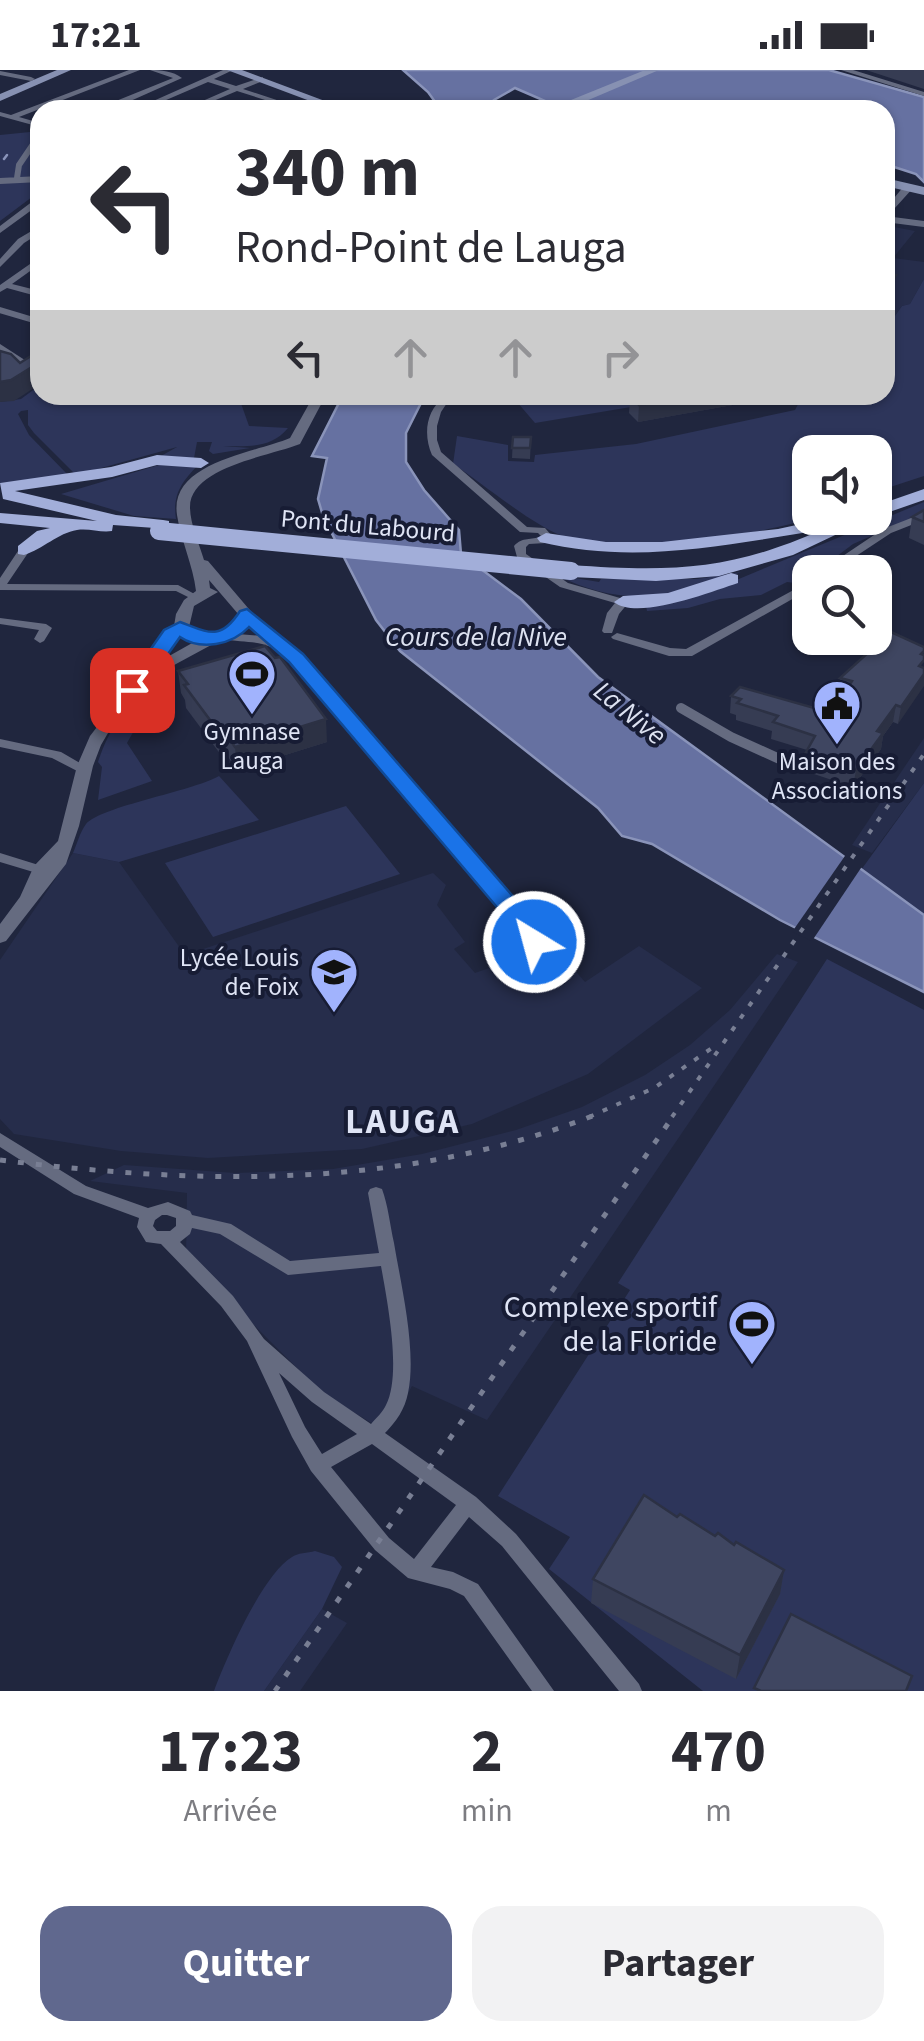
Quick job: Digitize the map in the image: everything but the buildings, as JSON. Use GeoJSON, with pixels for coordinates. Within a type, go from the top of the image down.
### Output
{"type":"FeatureCollection","features":[{"type":"Feature","properties":{"kind":"main road"},"geometry":{"type":"LineString","coordinates":[[0,95],[52,70]]}},
{"type":"Feature","properties":{"kind":"main road"},"geometry":{"type":"LineString","coordinates":[[0,95],[66,70]]}},
{"type":"Feature","properties":{"kind":"main road"},"geometry":{"type":"LineString","coordinates":[[230,70],[317,100]]}},
{"type":"Feature","properties":{"kind":"main road"},"geometry":{"type":"LineString","coordinates":[[579,100],[654,70]]}},
{"type":"Feature","properties":{"kind":"main road"},"geometry":{"type":"LineString","coordinates":[[895,185],[924,191]]}},
{"type":"Feature","properties":{"kind":"main road"},"geometry":{"type":"LineString","coordinates":[[0,491],[20,481],[112,472],[157,460],[213,464]]}},
{"type":"Feature","properties":{"kind":"main road"},"geometry":{"type":"LineString","coordinates":[[91,513],[89,508],[60,499],[58,491],[65,486],[99,482],[112,472]]}},
{"type":"Feature","properties":{"kind":"main road"},"geometry":{"type":"LineString","coordinates":[[892,494],[924,483]]}},
{"type":"Feature","properties":{"kind":"main road"},"geometry":{"type":"LineString","coordinates":[[0,491],[161,528]]}},
{"type":"Feature","properties":{"kind":"main road"},"geometry":{"type":"LineString","coordinates":[[892,506],[924,494]]}},
{"type":"Feature","properties":{"kind":"main road"},"geometry":{"type":"LineString","coordinates":[[0,521],[161,528]]}},
{"type":"Feature","properties":{"kind":"main road"},"geometry":{"type":"LineString","coordinates":[[0,521],[24,533],[24,550]]}},
{"type":"Feature","properties":{"kind":"main road"},"geometry":{"type":"LineString","coordinates":[[24,550],[53,531],[108,527]]}},
{"type":"Feature","properties":{"kind":"main road","name":"Pont du Labourd"},"geometry":{"type":"LineString","coordinates":[[161,528],[641,576],[704,573],[760,561],[807,535]]}},
{"type":"Feature","properties":{"kind":"main road"},"geometry":{"type":"LineString","coordinates":[[546,538],[586,548],[635,551],[792,531]]}},
{"type":"Feature","properties":{"kind":"main road"},"geometry":{"type":"LineString","coordinates":[[623,602],[662,601],[696,593],[784,559],[813,535]]}},
{"type":"Feature","properties":{"kind":"street"},"geometry":{"type":"LineString","coordinates":[[58,100],[136,70]]}},
{"type":"Feature","properties":{"kind":"street"},"geometry":{"type":"LineString","coordinates":[[76,100],[152,70],[178,78],[124,100]]}},
{"type":"Feature","properties":{"kind":"street"},"geometry":{"type":"LineString","coordinates":[[160,100],[230,70]]}},
{"type":"Feature","properties":{"kind":"street"},"geometry":{"type":"LineString","coordinates":[[845,70],[923,93]]}},
{"type":"Feature","properties":{"kind":"street"},"geometry":{"type":"LineString","coordinates":[[855,74],[868,70]]}},
{"type":"Feature","properties":{"kind":"street"},"geometry":{"type":"LineString","coordinates":[[0,73],[31,79]]}},
{"type":"Feature","properties":{"kind":"street"},"geometry":{"type":"LineString","coordinates":[[146,89],[208,100],[260,79]]}},
{"type":"Feature","properties":{"kind":"street"},"geometry":{"type":"LineString","coordinates":[[208,80],[273,100]]}},
{"type":"Feature","properties":{"kind":"street"},"geometry":{"type":"LineString","coordinates":[[12,118],[30,111]]}},
{"type":"Feature","properties":{"kind":"street"},"geometry":{"type":"LineString","coordinates":[[0,114],[30,123]]}},
{"type":"Feature","properties":{"kind":"street"},"geometry":{"type":"LineString","coordinates":[[25,121],[30,119]]}},
{"type":"Feature","properties":{"kind":"street"},"geometry":{"type":"LineString","coordinates":[[16,178],[30,149]]}},
{"type":"Feature","properties":{"kind":"street"},"geometry":{"type":"LineString","coordinates":[[0,181],[30,179]]}},
{"type":"Feature","properties":{"kind":"street"},"geometry":{"type":"LineString","coordinates":[[895,196],[908,188]]}},
{"type":"Feature","properties":{"kind":"street"},"geometry":{"type":"LineString","coordinates":[[1,229],[30,207]]}},
{"type":"Feature","properties":{"kind":"street"},"geometry":{"type":"LineString","coordinates":[[895,219],[924,224]]}},
{"type":"Feature","properties":{"kind":"street"},"geometry":{"type":"LineString","coordinates":[[1,229],[30,231]]}},
{"type":"Feature","properties":{"kind":"street"},"geometry":{"type":"LineString","coordinates":[[0,264],[30,238]]}},
{"type":"Feature","properties":{"kind":"street"},"geometry":{"type":"LineString","coordinates":[[4,288],[30,268]]}},
{"type":"Feature","properties":{"kind":"street"},"geometry":{"type":"LineString","coordinates":[[4,288],[30,292]]}},
{"type":"Feature","properties":{"kind":"street"},"geometry":{"type":"LineString","coordinates":[[0,310],[30,319]]}},
{"type":"Feature","properties":{"kind":"street"},"geometry":{"type":"LineString","coordinates":[[2,348],[21,366]]}},
{"type":"Feature","properties":{"kind":"street"},"geometry":{"type":"LineString","coordinates":[[2,348],[21,366]]}},
{"type":"Feature","properties":{"kind":"street"},"geometry":{"type":"LineString","coordinates":[[0,937],[28,898],[56,870],[93,745],[170,634],[180,628],[183,613],[199,595],[196,555],[182,502],[191,484],[213,464],[295,441],[312,405]]}},
{"type":"Feature","properties":{"kind":"street"},"geometry":{"type":"LineString","coordinates":[[440,405],[430,439],[444,460],[525,536],[538,542],[546,538]]}},
{"type":"Feature","properties":{"kind":"street"},"geometry":{"type":"LineString","coordinates":[[851,555],[887,531],[924,516]]}},
{"type":"Feature","properties":{"kind":"street"},"geometry":{"type":"LineString","coordinates":[[525,536],[521,555],[534,568],[564,585],[623,602],[614,613],[609,633]]}},
{"type":"Feature","properties":{"kind":"street"},"geometry":{"type":"LineString","coordinates":[[0,586],[24,550]]}},
{"type":"Feature","properties":{"kind":"street"},"geometry":{"type":"LineString","coordinates":[[196,555],[247,615],[290,652],[528,930],[534,942]]}},
{"type":"Feature","properties":{"kind":"street"},"geometry":{"type":"LineString","coordinates":[[0,586],[178,588],[199,595],[227,594]]}},
{"type":"Feature","properties":{"kind":"street"},"geometry":{"type":"LineString","coordinates":[[609,633],[669,652],[688,653],[792,594]]}},
{"type":"Feature","properties":{"kind":"street"},"geometry":{"type":"LineString","coordinates":[[598,597],[609,633]]}},
{"type":"Feature","properties":{"kind":"street"},"geometry":{"type":"LineString","coordinates":[[145,675],[180,652],[239,628],[247,615]]}},
{"type":"Feature","properties":{"kind":"street"},"geometry":{"type":"LineString","coordinates":[[0,621],[46,628],[40,639]]}},
{"type":"Feature","properties":{"kind":"street"},"geometry":{"type":"LineString","coordinates":[[180,628],[191,637],[262,639],[290,652]]}},
{"type":"Feature","properties":{"kind":"street"},"geometry":{"type":"LineString","coordinates":[[681,708],[794,766]]}},
{"type":"Feature","properties":{"kind":"street"},"geometry":{"type":"LineString","coordinates":[[0,743],[56,755],[86,770]]}},
{"type":"Feature","properties":{"kind":"street"},"geometry":{"type":"LineString","coordinates":[[56,755],[93,745]]}},
{"type":"Feature","properties":{"kind":"street"},"geometry":{"type":"LineString","coordinates":[[28,898],[40,870],[68,838]]}},
{"type":"Feature","properties":{"kind":"street"},"geometry":{"type":"LineString","coordinates":[[0,857],[40,870]]}},
{"type":"Feature","properties":{"kind":"street"},"geometry":{"type":"LineString","coordinates":[[0,1139],[80,1190],[149,1215]]}},
{"type":"Feature","properties":{"kind":"street"},"geometry":{"type":"LineString","coordinates":[[318,1465],[370,1434],[392,1412],[402,1382],[376,1193]]}},
{"type":"Feature","properties":{"kind":"street"},"geometry":{"type":"LineString","coordinates":[[387,1259],[288,1268],[225,1229],[186,1220],[174,1209],[161,1209],[145,1221],[147,1233],[168,1240],[227,1301],[254,1337],[318,1397],[469,1503],[508,1540],[632,1691]]}},
{"type":"Feature","properties":{"kind":"street"},"geometry":{"type":"LineString","coordinates":[[168,1240],[182,1232],[186,1220]]}},
{"type":"Feature","properties":{"kind":"street"},"geometry":{"type":"LineString","coordinates":[[254,1337],[298,1432],[318,1465],[382,1544],[415,1572],[453,1581],[471,1590],[544,1691]]}},
{"type":"Feature","properties":{"kind":"street"},"geometry":{"type":"LineString","coordinates":[[415,1572],[469,1503]]}},
{"type":"Feature","properties":{"kind":"shaded area"},"geometry":{"type":"Polygon","coordinates":[[[30,132],[30,198],[0,221],[0,135],[30,132]]]}},
{"type":"Feature","properties":{"kind":"shaded area"},"geometry":{"type":"Polygon","coordinates":[[[895,227],[915,231],[895,256],[895,227]]]}},
{"type":"Feature","properties":{"kind":"shaded area"},"geometry":{"type":"Polygon","coordinates":[[[895,258],[924,262],[924,279],[910,304],[902,306],[895,316],[895,258]]]}},
{"type":"Feature","properties":{"kind":"shaded area"},"geometry":{"type":"Polygon","coordinates":[[[924,279],[924,476],[892,486],[892,435],[792,435],[792,523],[686,542],[616,546],[586,543],[549,530],[453,464],[457,436],[508,445],[508,461],[534,462],[535,455],[636,444],[795,410],[798,405],[895,405],[895,316],[902,306],[910,304],[924,279]]]}},
{"type":"Feature","properties":{"kind":"shaded area"},"geometry":{"type":"Polygon","coordinates":[[[30,392],[30,405],[242,405],[249,426],[288,428],[266,443],[223,446],[250,448],[213,454],[209,451],[212,442],[197,442],[194,458],[161,456],[177,447],[76,475],[28,425],[28,410],[21,411],[18,414],[29,435],[69,476],[0,483],[0,402],[21,399],[30,392]]]}},
{"type":"Feature","properties":{"kind":"shaded area"},"geometry":{"type":"Polygon","coordinates":[[[520,405],[643,405],[535,423],[520,405]]]}},
{"type":"Feature","properties":{"kind":"shaded area"},"geometry":{"type":"Polygon","coordinates":[[[159,465],[197,466],[180,489],[176,519],[134,516],[61,494],[159,465]]]}},
{"type":"Feature","properties":{"kind":"shaded area"},"geometry":{"type":"Polygon","coordinates":[[[924,502],[924,513],[892,527],[892,515],[924,502]]]}},
{"type":"Feature","properties":{"kind":"shaded area"},"geometry":{"type":"Polygon","coordinates":[[[845,535],[874,535],[838,555],[797,555],[845,535]]]}},
{"type":"Feature","properties":{"kind":"shaded area"},"geometry":{"type":"Polygon","coordinates":[[[792,557],[792,583],[761,595],[647,611],[646,606],[710,591],[792,557]]]}},
{"type":"Feature","properties":{"kind":"shaded area"},"geometry":{"type":"Polygon","coordinates":[[[741,572],[694,588],[649,596],[604,593],[557,575],[599,582],[697,579],[741,572]]]}},
{"type":"Feature","properties":{"kind":"shaded area"},"geometry":{"type":"Polygon","coordinates":[[[129,714],[140,720],[127,743],[152,781],[98,800],[100,755],[113,728],[129,714]]]}},
{"type":"Feature","properties":{"kind":"shaded area"},"geometry":{"type":"Polygon","coordinates":[[[924,738],[924,783],[872,853],[852,845],[924,738]]]}},
{"type":"Feature","properties":{"kind":"shaded area"},"geometry":{"type":"Polygon","coordinates":[[[219,776],[259,820],[119,862],[73,853],[84,827],[95,817],[219,776]]]}},
{"type":"Feature","properties":{"kind":"shaded area"},"geometry":{"type":"Polygon","coordinates":[[[924,783],[924,915],[861,870],[924,783]]]}},
{"type":"Feature","properties":{"kind":"shaded area"},"geometry":{"type":"Polygon","coordinates":[[[346,806],[400,874],[213,937],[165,863],[346,806]]]}},
{"type":"Feature","properties":{"kind":"shaded area","name":"Lycée Louis de Foix"},"geometry":{"type":"Polygon","coordinates":[[[73,853],[119,862],[185,955],[433,873],[446,885],[437,905],[465,942],[454,949],[475,973],[553,945],[585,982],[639,946],[702,988],[588,1074],[472,1124],[362,1149],[208,1158],[121,1151],[14,1134],[0,1119],[0,960],[73,853]]]}},
{"type":"Feature","properties":{"kind":"shaded area"},"geometry":{"type":"Polygon","coordinates":[[[777,954],[798,962],[487,1420],[412,1386],[387,1432],[324,1395],[186,1257],[187,1193],[90,1181],[124,1165],[235,1173],[333,1169],[422,1154],[516,1130],[582,1107],[645,1075],[690,1045],[730,1010],[777,954]]]}},
{"type":"Feature","properties":{"kind":"shaded area","name":"Complexe sportif de la Floride"},"geometry":{"type":"Polygon","coordinates":[[[827,959],[924,1010],[924,1691],[703,1691],[549,1569],[570,1537],[498,1496],[630,1290],[618,1283],[827,959]]]}},
{"type":"Feature","properties":{"kind":"shaded area"},"geometry":{"type":"Polygon","coordinates":[[[315,1551],[334,1557],[342,1567],[322,1609],[264,1691],[214,1691],[246,1619],[269,1581],[292,1557],[315,1551]]]}},
{"type":"Feature","properties":{"kind":"shaded area"},"geometry":{"type":"Polygon","coordinates":[[[322,1609],[347,1623],[300,1691],[264,1691],[322,1609]]]}},
{"type":"Feature","properties":{"kind":"water"},"geometry":{"type":"Polygon","coordinates":[[[403,70],[829,70],[924,97],[924,182],[916,174],[895,167],[895,100],[543,100],[515,88],[494,100],[434,100],[403,70]]]}},
{"type":"Feature","properties":{"kind":"water","name":"Cours de la Nive"},"geometry":{"type":"Polygon","coordinates":[[[338,405],[420,405],[406,433],[406,462],[424,490],[459,530],[461,554],[521,599],[598,677],[924,915],[924,992],[780,920],[652,844],[622,836],[598,808],[400,651],[376,620],[323,516],[318,499],[327,458],[312,456],[338,405]]]}},
{"type":"Feature","properties":{"kind":"pier"},"geometry":{"type":"Polygon","coordinates":[[[847,853],[863,865],[812,941],[792,932],[847,853]]]}},
{"type":"Feature","properties":{"kind":"waterway"},"geometry":{"type":"LineString","coordinates":[[4,159],[7,155]]}},
{"type":"Feature","properties":{"kind":"railway"},"geometry":{"type":"LineString","coordinates":[[672,1117],[924,754]]}},
{"type":"Feature","properties":{"kind":"railway"},"geometry":{"type":"LineString","coordinates":[[589,1117],[654,1088],[712,1048]]}},
{"type":"Feature","properties":{"kind":"railway"},"geometry":{"type":"LineString","coordinates":[[589,1117],[595,1115]]}},
{"type":"Feature","properties":{"kind":"railway"},"geometry":{"type":"LineString","coordinates":[[275,1691],[674,1115]]}},
{"type":"Feature","properties":{"kind":"railway"},"geometry":{"type":"LineString","coordinates":[[0,1160],[151,1174],[301,1175],[449,1157],[523,1139],[589,1117]]}},
{"type":"Feature","properties":{"kind":"place","name":"Gymnase Lauga"},"geometry":{"type":"Point","coordinates":[252,716]}},
{"type":"Feature","properties":{"kind":"place","name":"Maison des Associations"},"geometry":{"type":"Point","coordinates":[837,746]}},
{"type":"Feature","properties":{"kind":"place","name":"Lycée Louis de Foix"},"geometry":{"type":"Point","coordinates":[334,1014]}},
{"type":"Feature","properties":{"kind":"place","name":"Complexe sportif de la Floride"},"geometry":{"type":"Point","coordinates":[752,1366]}},
{"type":"Feature","properties":{"kind":"district","name":"LAUGA"},"geometry":{"type":"Point","coordinates":[403,1122]}},
{"type":"Feature","properties":{"kind":"route"},"geometry":{"type":"LineString","coordinates":[[132,690],[170,634],[180,628],[191,637],[217,639],[239,628],[247,615],[296,658],[528,930],[534,942]]}},
{"type":"Feature","properties":{"kind":"water label","name":"La Nive"},"geometry":{"type":"Point","coordinates":[630,713]}}]}
